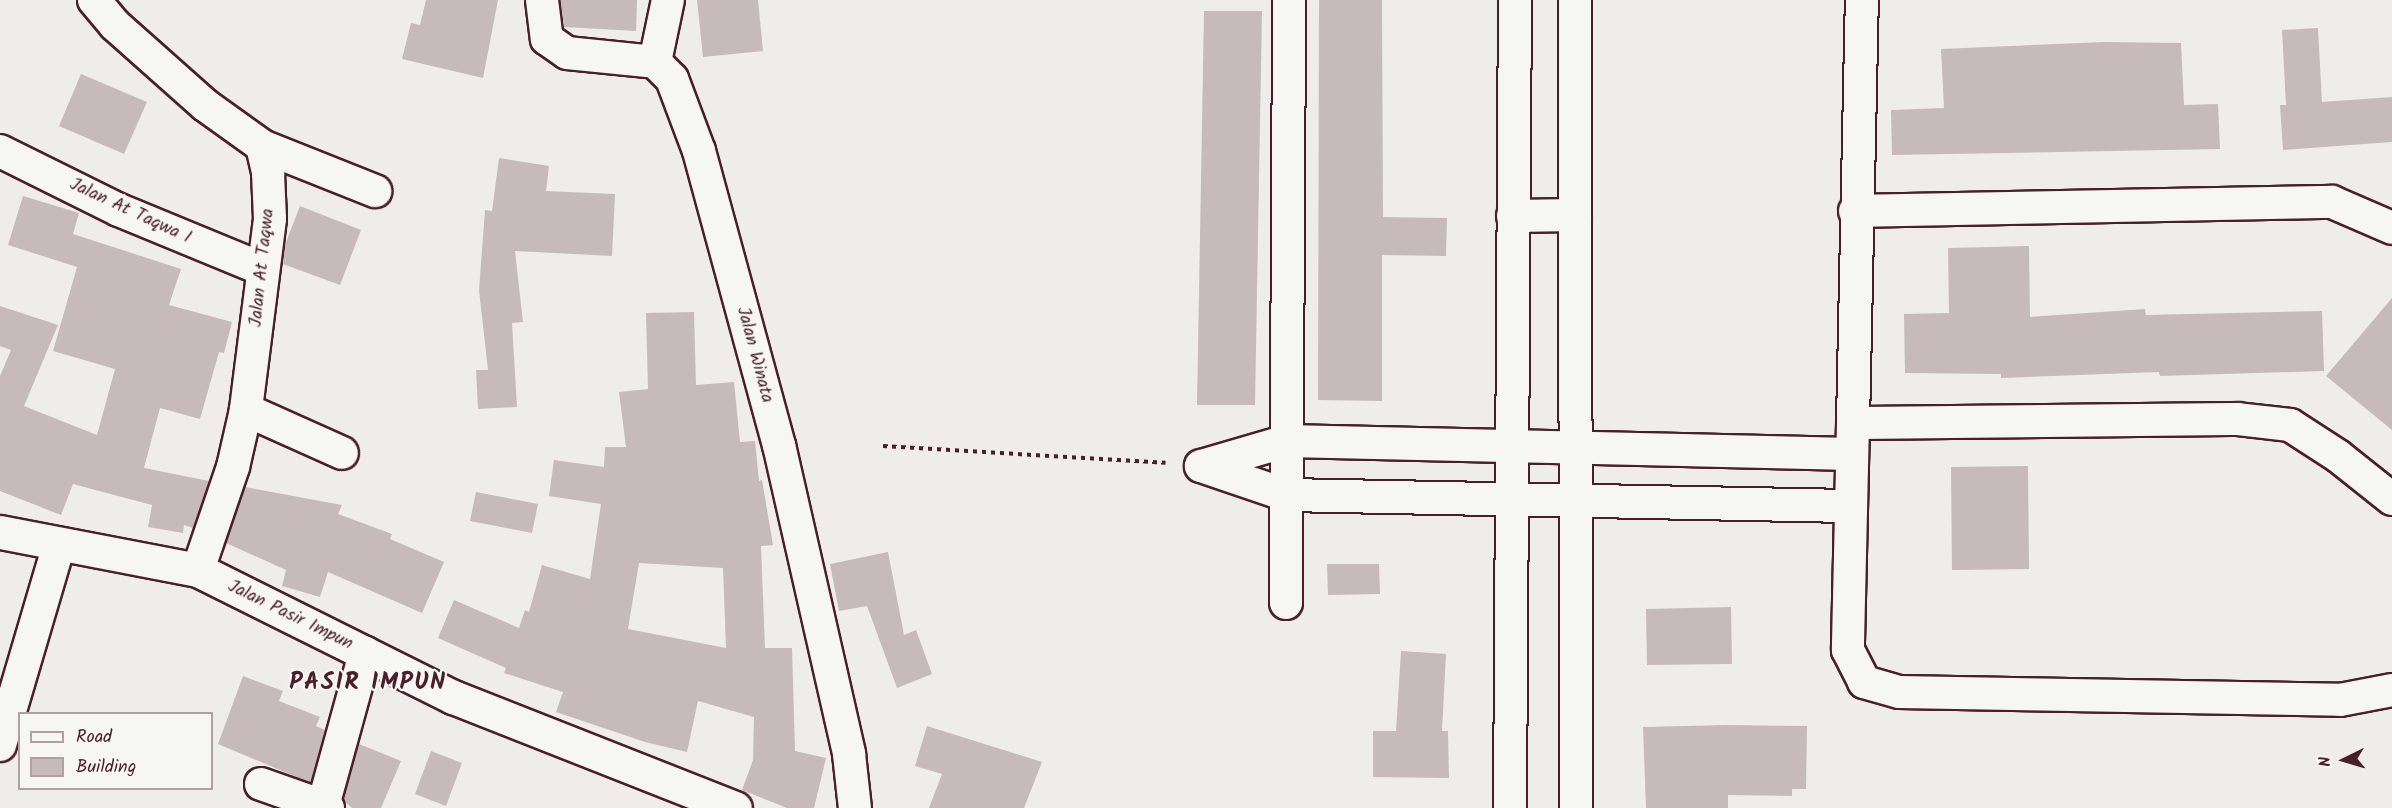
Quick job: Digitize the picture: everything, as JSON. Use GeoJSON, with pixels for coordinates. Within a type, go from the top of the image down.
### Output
{"type":"FeatureCollection","features":[{"type":"Feature","properties":{"kind":"street"},"geometry":{"type":"LineString","coordinates":[[94,0],[115,25],[205,105],[262,146],[375,191]]}},
{"type":"Feature","properties":{"kind":"street"},"geometry":{"type":"LineString","coordinates":[[542,0],[548,39],[567,53],[655,62],[668,0]]}},
{"type":"Feature","properties":{"kind":"street"},"geometry":{"type":"LineString","coordinates":[[1286,603],[1289,0]]}},
{"type":"Feature","properties":{"kind":"street"},"geometry":{"type":"LineString","coordinates":[[1510,808],[1515,0]]}},
{"type":"Feature","properties":{"kind":"street"},"geometry":{"type":"LineString","coordinates":[[1575,0],[1578,446],[1576,808]]}},
{"type":"Feature","properties":{"kind":"street"},"geometry":{"type":"LineString","coordinates":[[1862,0],[1855,211],[1848,650],[1864,682],[1899,692],[2340,700],[2392,690]]}},
{"type":"Feature","properties":{"kind":"street","name":"Jalan Winata"},"geometry":{"type":"LineString","coordinates":[[655,62],[672,79],[699,151],[776,434],[849,754],[855,808]]}},
{"type":"Feature","properties":{"kind":"street","name":"Jalan At Taqwa"},"geometry":{"type":"LineString","coordinates":[[198,570],[233,467],[246,410],[270,219],[262,146]]}},
{"type":"Feature","properties":{"kind":"street","name":"Jalan At Taqwa I"},"geometry":{"type":"LineString","coordinates":[[0,151],[119,210],[262,269]]}},
{"type":"Feature","properties":{"kind":"street"},"geometry":{"type":"LineString","coordinates":[[1855,211],[2332,202],[2392,228]]}},
{"type":"Feature","properties":{"kind":"street"},"geometry":{"type":"LineString","coordinates":[[1514,216],[1575,215]]}},
{"type":"Feature","properties":{"kind":"street"},"geometry":{"type":"LineString","coordinates":[[246,410],[342,453]]}},
{"type":"Feature","properties":{"kind":"street"},"geometry":{"type":"LineString","coordinates":[[1853,423],[2238,419],[2290,425],[2338,456],[2392,499]]}},
{"type":"Feature","properties":{"kind":"street"},"geometry":{"type":"LineString","coordinates":[[1202,466],[1287,441],[1852,454]]}},
{"type":"Feature","properties":{"kind":"street"},"geometry":{"type":"LineString","coordinates":[[1202,466],[1286,495],[1511,496],[1850,506]]}},
{"type":"Feature","properties":{"kind":"street","name":"Jalan Pasir Impun"},"geometry":{"type":"LineString","coordinates":[[0,532],[198,570],[453,697],[701,803],[735,808]]}},
{"type":"Feature","properties":{"kind":"street"},"geometry":{"type":"LineString","coordinates":[[0,745],[59,545]]}},
{"type":"Feature","properties":{"kind":"street"},"geometry":{"type":"LineString","coordinates":[[261,784],[326,807],[365,653]]}},
{"type":"Feature","properties":{"kind":"path"},"geometry":{"type":"LineString","coordinates":[[883,446],[1202,466]]}},
{"type":"Feature","properties":{"kind":"building"},"geometry":{"type":"Polygon","coordinates":[[[426,0],[498,0],[483,78],[402,59],[411,23],[420,25],[426,0]]]}},
{"type":"Feature","properties":{"kind":"building"},"geometry":{"type":"Polygon","coordinates":[[[560,0],[637,0],[636,31],[564,27],[560,0]]]}},
{"type":"Feature","properties":{"kind":"building"},"geometry":{"type":"Polygon","coordinates":[[[697,0],[758,0],[763,51],[703,57],[697,0]]]}},
{"type":"Feature","properties":{"kind":"building"},"geometry":{"type":"Polygon","coordinates":[[[1319,0],[1382,0],[1383,217],[1447,218],[1446,256],[1382,255],[1382,401],[1318,400],[1319,0]]]}},
{"type":"Feature","properties":{"kind":"building"},"geometry":{"type":"Polygon","coordinates":[[[1204,11],[1262,11],[1255,405],[1197,405],[1204,11]]]}},
{"type":"Feature","properties":{"kind":"building"},"geometry":{"type":"Polygon","coordinates":[[[2318,28],[2322,102],[2392,97],[2392,142],[2283,150],[2280,105],[2286,105],[2282,30],[2318,28]]]}},
{"type":"Feature","properties":{"kind":"building"},"geometry":{"type":"Polygon","coordinates":[[[2105,42],[2181,43],[2184,105],[2218,104],[2220,149],[1892,155],[1891,110],[1944,108],[1941,49],[2105,42]]]}},
{"type":"Feature","properties":{"kind":"building"},"geometry":{"type":"Polygon","coordinates":[[[81,74],[147,102],[124,154],[59,126],[81,74]]]}},
{"type":"Feature","properties":{"kind":"building"},"geometry":{"type":"Polygon","coordinates":[[[499,158],[549,166],[546,191],[615,194],[612,256],[515,251],[523,322],[512,323],[517,407],[478,409],[476,370],[488,370],[479,290],[485,210],[492,211],[499,158]]]}},
{"type":"Feature","properties":{"kind":"building"},"geometry":{"type":"Polygon","coordinates":[[[23,196],[79,213],[73,234],[181,269],[169,305],[232,322],[224,353],[219,352],[200,419],[160,408],[144,468],[209,481],[193,528],[184,525],[183,533],[148,527],[152,505],[73,484],[61,515],[0,491],[0,376],[11,350],[0,346],[0,306],[58,325],[24,406],[97,435],[115,369],[53,351],[77,267],[8,245],[23,196]]]}},
{"type":"Feature","properties":{"kind":"building"},"geometry":{"type":"Polygon","coordinates":[[[300,206],[361,230],[340,285],[283,264],[285,245],[300,206]]]}},
{"type":"Feature","properties":{"kind":"building"},"geometry":{"type":"Polygon","coordinates":[[[2029,246],[2030,317],[2145,309],[2146,315],[2322,311],[2324,371],[2160,376],[2159,372],[2001,378],[2001,374],[1905,373],[1904,314],[1949,313],[1948,248],[2029,246]]]}},
{"type":"Feature","properties":{"kind":"building"},"geometry":{"type":"Polygon","coordinates":[[[2392,298],[2392,430],[2326,376],[2392,298]]]}},
{"type":"Feature","properties":{"kind":"building"},"geometry":{"type":"Polygon","coordinates":[[[694,312],[696,385],[734,382],[740,442],[755,441],[759,481],[762,480],[773,545],[761,546],[765,648],[792,648],[795,751],[826,758],[814,808],[787,808],[742,790],[753,760],[754,717],[698,701],[687,752],[645,742],[556,712],[563,692],[504,673],[506,668],[438,638],[454,600],[519,628],[525,610],[529,612],[542,565],[590,579],[601,504],[549,496],[554,460],[604,467],[605,447],[626,447],[619,392],[648,389],[646,313],[694,312]],[[639,563],[628,629],[726,648],[723,568],[639,563]]]}},
{"type":"Feature","properties":{"kind":"building"},"geometry":{"type":"Polygon","coordinates":[[[2028,466],[2029,569],[1952,570],[1951,467],[2028,466]]]}},
{"type":"Feature","properties":{"kind":"building"},"geometry":{"type":"Polygon","coordinates":[[[245,487],[342,505],[338,514],[392,534],[390,539],[444,562],[422,613],[328,572],[320,597],[282,586],[286,570],[226,543],[245,487]]]}},
{"type":"Feature","properties":{"kind":"building"},"geometry":{"type":"Polygon","coordinates":[[[476,492],[538,504],[532,533],[470,521],[476,492]]]}},
{"type":"Feature","properties":{"kind":"building"},"geometry":{"type":"Polygon","coordinates":[[[888,552],[904,635],[916,630],[932,674],[897,688],[867,606],[839,611],[830,564],[888,552]]]}},
{"type":"Feature","properties":{"kind":"building"},"geometry":{"type":"Polygon","coordinates":[[[1327,564],[1379,564],[1380,594],[1328,595],[1327,564]]]}},
{"type":"Feature","properties":{"kind":"building"},"geometry":{"type":"Polygon","coordinates":[[[1731,607],[1732,664],[1647,665],[1646,609],[1731,607]]]}},
{"type":"Feature","properties":{"kind":"building"},"geometry":{"type":"Polygon","coordinates":[[[1401,651],[1446,654],[1442,731],[1448,731],[1449,778],[1373,777],[1373,731],[1396,731],[1401,651]]]}},
{"type":"Feature","properties":{"kind":"building"},"geometry":{"type":"Polygon","coordinates":[[[243,676],[283,691],[279,701],[320,717],[316,726],[325,730],[311,783],[218,744],[243,676]]]}},
{"type":"Feature","properties":{"kind":"building"},"geometry":{"type":"Polygon","coordinates":[[[927,726],[1042,762],[1024,808],[929,808],[942,774],[915,766],[927,726]]]}},
{"type":"Feature","properties":{"kind":"building"},"geometry":{"type":"Polygon","coordinates":[[[1807,726],[1806,789],[1792,789],[1792,796],[1728,795],[1728,808],[1646,808],[1643,727],[1807,726]]]}},
{"type":"Feature","properties":{"kind":"building"},"geometry":{"type":"Polygon","coordinates":[[[359,744],[401,761],[381,808],[352,808],[343,800],[359,744]]]}},
{"type":"Feature","properties":{"kind":"building"},"geometry":{"type":"Polygon","coordinates":[[[431,751],[462,763],[446,806],[415,794],[431,751]]]}},
{"type":"Feature","properties":{"kind":"district","name":"PASIR IMPUN"},"geometry":{"type":"Point","coordinates":[368,683]}}]}
